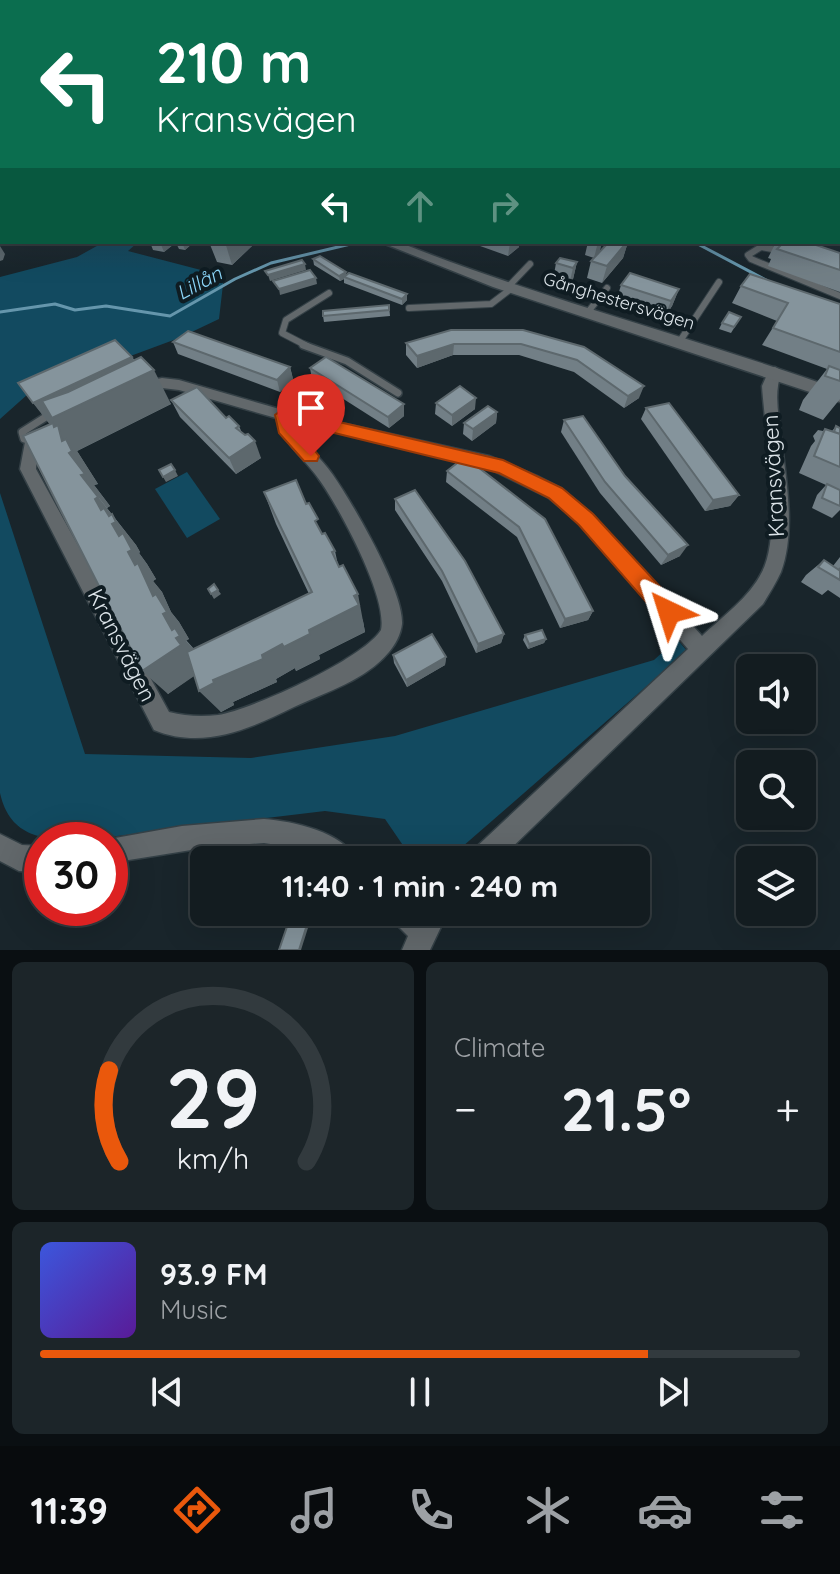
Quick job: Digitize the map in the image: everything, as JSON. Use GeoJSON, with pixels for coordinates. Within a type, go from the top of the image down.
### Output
{"type":"FeatureCollection","features":[{"type":"Feature","properties":{"kind":"street","name":"Gånghestersvägen"},"geometry":{"type":"LineString","coordinates":[[391,244],[510,287],[775,371],[840,396]]}},
{"type":"Feature","properties":{"kind":"street","name":"Kransvägen"},"geometry":{"type":"LineString","coordinates":[[495,846],[756,598],[773,570],[778,540],[778,502],[769,386],[775,371]]}},
{"type":"Feature","properties":{"kind":"street"},"geometry":{"type":"LineString","coordinates":[[128,393],[149,384],[179,385],[283,415],[489,462],[555,493],[586,519],[700,648]]}},
{"type":"Feature","properties":{"kind":"street","name":"Kransvägen"},"geometry":{"type":"LineString","coordinates":[[63,416],[34,442],[27,454],[28,469],[162,722],[204,730],[257,714],[365,660],[384,643],[393,625],[390,608],[371,562],[339,500],[311,456],[285,428],[283,415]]}},
{"type":"Feature","properties":{"kind":"street"},"geometry":{"type":"LineString","coordinates":[[128,847],[205,834],[281,832],[305,838],[319,846]]}},
{"type":"Feature","properties":{"kind":"street"},"geometry":{"type":"LineString","coordinates":[[0,847],[24,858]]}},
{"type":"Feature","properties":{"kind":"lane"},"geometry":{"type":"LineString","coordinates":[[790,253],[761,247],[748,255],[781,274],[840,296]]}},
{"type":"Feature","properties":{"kind":"lane"},"geometry":{"type":"LineString","coordinates":[[409,308],[491,304],[501,299],[530,264]]}},
{"type":"Feature","properties":{"kind":"lane"},"geometry":{"type":"LineString","coordinates":[[680,341],[719,282]]}},
{"type":"Feature","properties":{"kind":"lane"},"geometry":{"type":"LineString","coordinates":[[588,312],[607,288]]}},
{"type":"Feature","properties":{"kind":"lane"},"geometry":{"type":"LineString","coordinates":[[329,293],[286,320],[282,333],[295,342],[347,361],[398,393]]}},
{"type":"Feature","properties":{"kind":"shaded area"},"geometry":{"type":"Polygon","coordinates":[[[100,244],[136,244],[128,251],[224,276],[219,319],[179,338],[28,394],[0,419],[0,277],[77,257],[100,244]]]}},
{"type":"Feature","properties":{"kind":"shaded area"},"geometry":{"type":"Polygon","coordinates":[[[187,472],[220,519],[187,538],[155,489],[187,472]]]}},
{"type":"Feature","properties":{"kind":"shaded area"},"geometry":{"type":"Polygon","coordinates":[[[0,493],[85,754],[251,758],[395,736],[654,660],[677,639],[687,651],[463,846],[403,846],[385,819],[325,811],[128,835],[128,822],[24,822],[24,830],[12,819],[0,793],[0,493]]]}},
{"type":"Feature","properties":{"kind":"building"},"geometry":{"type":"Polygon","coordinates":[[[607,244],[625,244],[607,266],[591,261],[607,244]]]}},
{"type":"Feature","properties":{"kind":"building"},"geometry":{"type":"Polygon","coordinates":[[[782,244],[813,244],[840,253],[840,270],[777,249],[782,244]]]}},
{"type":"Feature","properties":{"kind":"building"},"geometry":{"type":"Polygon","coordinates":[[[320,256],[346,272],[339,276],[313,259],[320,256]]]}},
{"type":"Feature","properties":{"kind":"building"},"geometry":{"type":"Polygon","coordinates":[[[560,258],[577,262],[573,268],[556,263],[560,258]]]}},
{"type":"Feature","properties":{"kind":"building"},"geometry":{"type":"Polygon","coordinates":[[[302,260],[305,264],[268,275],[265,271],[302,260]]]}},
{"type":"Feature","properties":{"kind":"building"},"geometry":{"type":"Polygon","coordinates":[[[310,270],[316,278],[279,289],[273,281],[310,270]]]}},
{"type":"Feature","properties":{"kind":"building"},"geometry":{"type":"Polygon","coordinates":[[[349,273],[407,294],[402,299],[344,277],[349,273]]]}},
{"type":"Feature","properties":{"kind":"building"},"geometry":{"type":"Polygon","coordinates":[[[630,273],[679,289],[671,301],[621,285],[630,273]]]}},
{"type":"Feature","properties":{"kind":"building"},"geometry":{"type":"Polygon","coordinates":[[[750,274],[840,304],[840,352],[773,328],[788,303],[741,286],[750,274]]]}},
{"type":"Feature","properties":{"kind":"building"},"geometry":{"type":"Polygon","coordinates":[[[389,305],[389,310],[323,316],[323,311],[389,305]]]}},
{"type":"Feature","properties":{"kind":"building"},"geometry":{"type":"Polygon","coordinates":[[[729,312],[741,317],[734,327],[722,323],[729,312]]]}},
{"type":"Feature","properties":{"kind":"building"},"geometry":{"type":"Polygon","coordinates":[[[451,330],[523,330],[584,347],[644,386],[628,396],[577,360],[521,344],[454,344],[417,356],[406,343],[451,330]]]}},
{"type":"Feature","properties":{"kind":"building"},"geometry":{"type":"Polygon","coordinates":[[[188,331],[290,367],[277,380],[173,342],[188,331]]]}},
{"type":"Feature","properties":{"kind":"building"},"geometry":{"type":"Polygon","coordinates":[[[115,340],[132,357],[33,403],[18,383],[115,340]]]}},
{"type":"Feature","properties":{"kind":"building"},"geometry":{"type":"Polygon","coordinates":[[[141,357],[154,370],[52,418],[42,401],[68,392],[141,357]]]}},
{"type":"Feature","properties":{"kind":"building"},"geometry":{"type":"Polygon","coordinates":[[[326,357],[404,404],[388,417],[310,368],[326,357]]]}},
{"type":"Feature","properties":{"kind":"building"},"geometry":{"type":"Polygon","coordinates":[[[829,366],[840,370],[840,381],[825,376],[829,366]]]}},
{"type":"Feature","properties":{"kind":"building"},"geometry":{"type":"Polygon","coordinates":[[[460,386],[476,398],[452,415],[436,403],[460,386]]]}},
{"type":"Feature","properties":{"kind":"building"},"geometry":{"type":"Polygon","coordinates":[[[197,387],[226,418],[229,416],[239,426],[236,428],[255,441],[229,458],[171,400],[197,387]]]}},
{"type":"Feature","properties":{"kind":"building"},"geometry":{"type":"Polygon","coordinates":[[[669,403],[739,495],[713,500],[646,408],[669,403]]]}},
{"type":"Feature","properties":{"kind":"building"},"geometry":{"type":"Polygon","coordinates":[[[488,406],[497,412],[473,429],[464,423],[488,406]]]}},
{"type":"Feature","properties":{"kind":"building"},"geometry":{"type":"Polygon","coordinates":[[[583,416],[625,476],[688,545],[668,555],[605,482],[564,420],[583,416]]]}},
{"type":"Feature","properties":{"kind":"building"},"geometry":{"type":"Polygon","coordinates":[[[53,423],[54,427],[58,425],[62,441],[66,439],[72,451],[69,453],[85,474],[81,475],[98,497],[95,499],[101,510],[104,508],[109,516],[112,514],[116,522],[112,524],[119,536],[123,533],[132,550],[128,552],[135,565],[138,563],[153,596],[156,594],[167,612],[163,614],[172,630],[175,628],[180,636],[176,638],[181,645],[142,671],[23,436],[53,423]]]}},
{"type":"Feature","properties":{"kind":"building"},"geometry":{"type":"Polygon","coordinates":[[[825,429],[840,434],[840,467],[814,456],[825,429]]]}},
{"type":"Feature","properties":{"kind":"building"},"geometry":{"type":"Polygon","coordinates":[[[465,457],[545,519],[593,611],[565,619],[519,527],[447,471],[465,457]]]}},
{"type":"Feature","properties":{"kind":"building"},"geometry":{"type":"Polygon","coordinates":[[[171,464],[175,470],[163,477],[159,470],[171,464]]]}},
{"type":"Feature","properties":{"kind":"building"},"geometry":{"type":"Polygon","coordinates":[[[296,480],[306,504],[309,503],[318,519],[315,521],[322,534],[325,533],[335,551],[332,552],[339,567],[343,565],[358,594],[354,596],[359,605],[309,630],[310,634],[262,655],[263,659],[213,680],[214,683],[199,691],[187,652],[312,592],[264,492],[296,480]]]}},
{"type":"Feature","properties":{"kind":"building"},"geometry":{"type":"Polygon","coordinates":[[[827,484],[840,490],[840,506],[822,498],[827,484]]]}},
{"type":"Feature","properties":{"kind":"building"},"geometry":{"type":"Polygon","coordinates":[[[415,490],[465,561],[504,634],[478,644],[442,571],[395,499],[415,490]]]}},
{"type":"Feature","properties":{"kind":"building"},"geometry":{"type":"Polygon","coordinates":[[[824,560],[840,568],[840,580],[818,567],[824,560]]]}},
{"type":"Feature","properties":{"kind":"building"},"geometry":{"type":"Polygon","coordinates":[[[214,584],[218,590],[211,594],[208,589],[214,584]]]}},
{"type":"Feature","properties":{"kind":"building"},"geometry":{"type":"Polygon","coordinates":[[[542,630],[546,639],[529,644],[525,635],[542,630]]]}},
{"type":"Feature","properties":{"kind":"building"},"geometry":{"type":"Polygon","coordinates":[[[432,634],[446,657],[406,680],[393,655],[432,634]]]}},
{"type":"Feature","properties":{"kind":"building"},"geometry":{"type":"Polygon","coordinates":[[[287,926],[307,926],[299,950],[279,950],[287,926]]]}},
{"type":"Feature","properties":{"kind":"waterway","name":"Lillån"},"geometry":{"type":"LineString","coordinates":[[0,312],[55,304],[75,310],[106,306],[170,316],[235,279],[271,263],[351,244]]}},
{"type":"Feature","properties":{"kind":"waterway","name":"Lillån"},"geometry":{"type":"LineString","coordinates":[[698,244],[766,280]]}},
{"type":"Feature","properties":{"kind":"route"},"geometry":{"type":"LineString","coordinates":[[311,456],[285,428],[283,415],[503,467],[555,493],[586,519],[669,612]]}}]}
